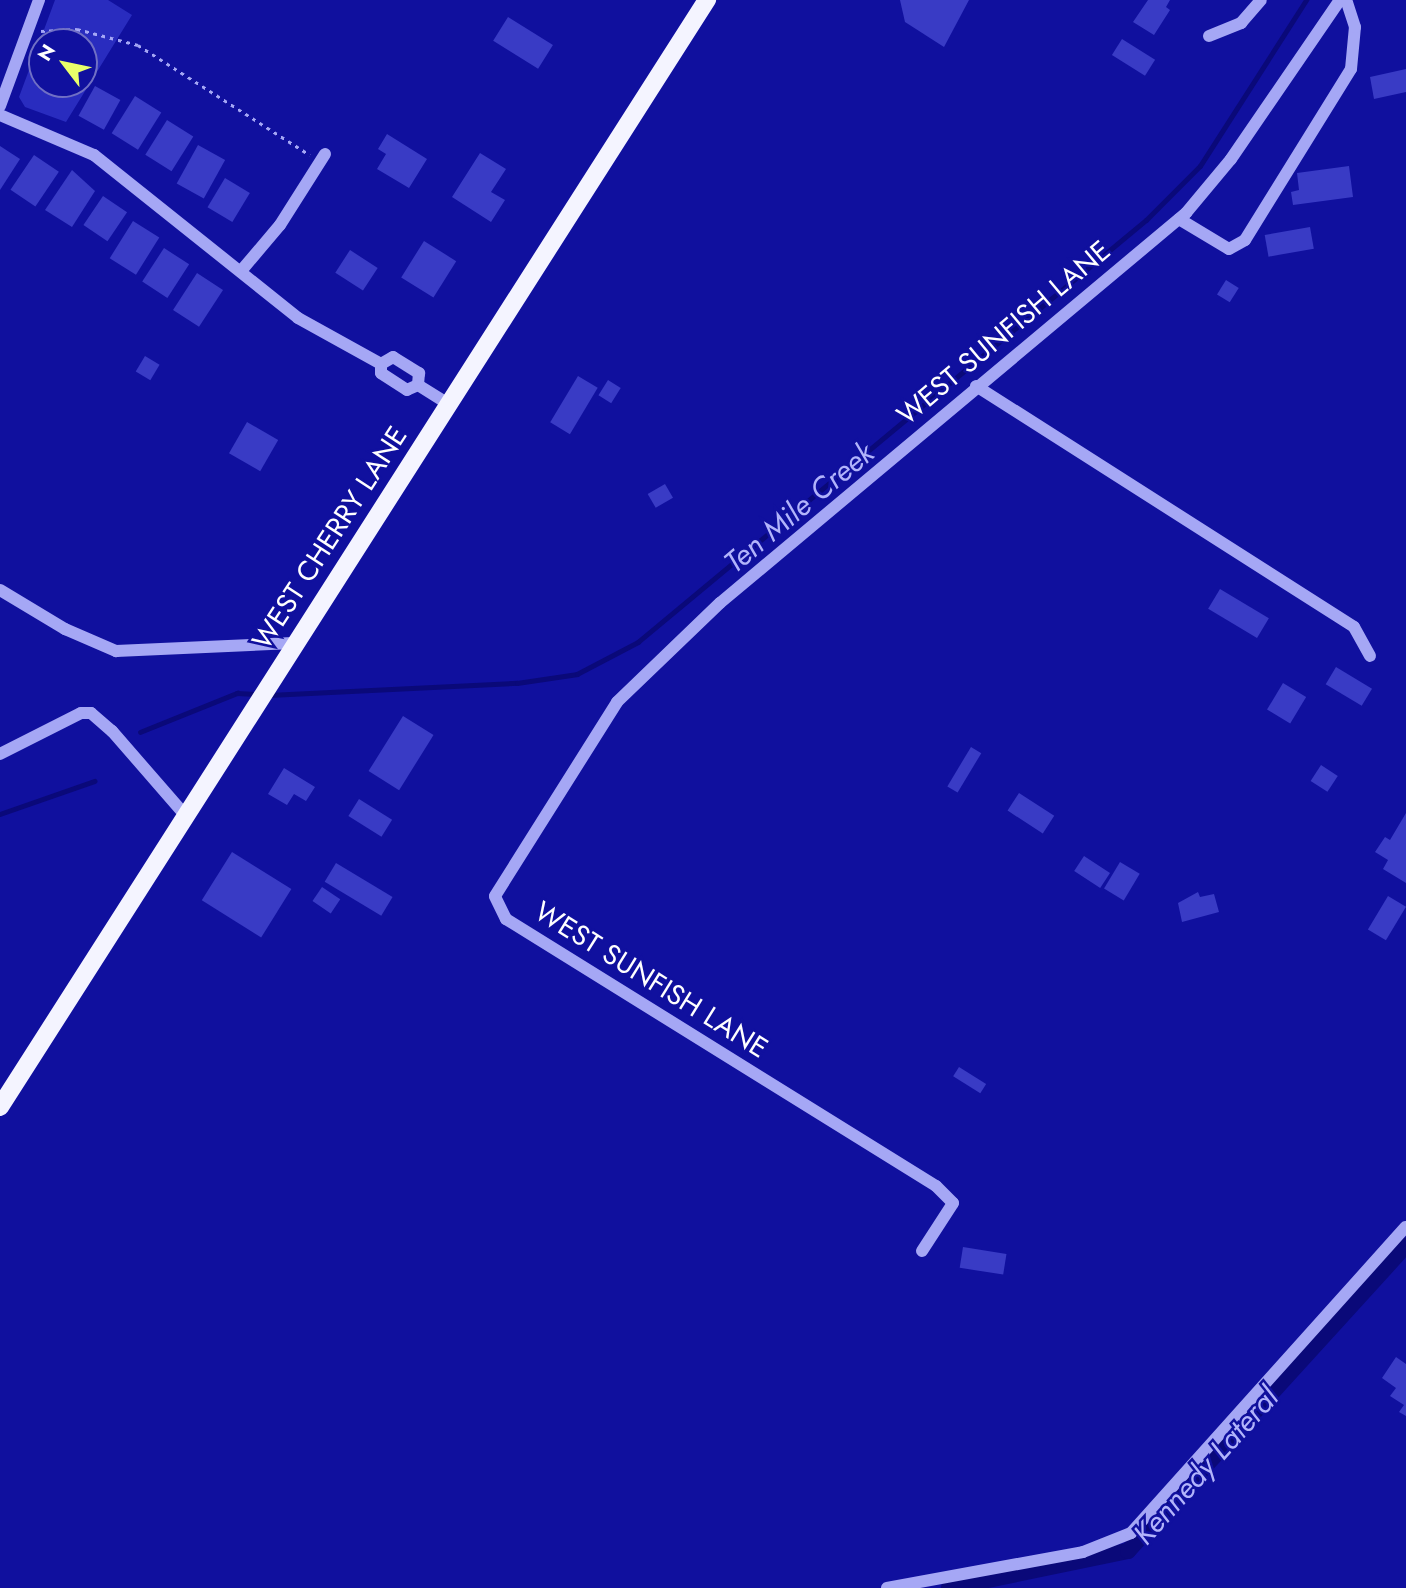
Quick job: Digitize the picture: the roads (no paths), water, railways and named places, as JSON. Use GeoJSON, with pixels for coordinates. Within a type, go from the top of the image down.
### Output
{"type":"FeatureCollection","features":[{"type":"Feature","properties":{"kind":"main road","name":"WEST CHERRY LANE"},"geometry":{"type":"LineString","coordinates":[[0,1107],[293,643],[707,0]]}},
{"type":"Feature","properties":{"kind":"street"},"geometry":{"type":"LineString","coordinates":[[0,106],[39,0]]}},
{"type":"Feature","properties":{"kind":"street"},"geometry":{"type":"LineString","coordinates":[[1209,36],[1241,23],[1261,0]]}},
{"type":"Feature","properties":{"kind":"street","name":"WEST SUNFISH LANE"},"geometry":{"type":"LineString","coordinates":[[922,1251],[953,1203],[936,1186],[506,919],[495,896],[617,702],[720,604],[976,386],[1179,219],[1231,159],[1340,0]]}},
{"type":"Feature","properties":{"kind":"street"},"geometry":{"type":"LineString","coordinates":[[1179,219],[1229,249],[1245,240],[1351,69],[1355,27],[1346,0]]}},
{"type":"Feature","properties":{"kind":"street"},"geometry":{"type":"LineString","coordinates":[[0,115],[94,155],[298,318],[382,364]]}},
{"type":"Feature","properties":{"kind":"street"},"geometry":{"type":"LineString","coordinates":[[241,271],[280,225],[324,154]]}},
{"type":"Feature","properties":{"kind":"street"},"geometry":{"type":"LineString","coordinates":[[382,364],[393,357],[419,373],[418,385]]}},
{"type":"Feature","properties":{"kind":"street"},"geometry":{"type":"LineString","coordinates":[[382,364],[381,373],[407,390],[418,385]]}},
{"type":"Feature","properties":{"kind":"street"},"geometry":{"type":"LineString","coordinates":[[418,385],[448,404]]}},
{"type":"Feature","properties":{"kind":"street"},"geometry":{"type":"LineString","coordinates":[[976,386],[1354,627],[1370,656]]}},
{"type":"Feature","properties":{"kind":"street"},"geometry":{"type":"LineString","coordinates":[[0,590],[65,629],[116,650],[293,643]]}},
{"type":"Feature","properties":{"kind":"street"},"geometry":{"type":"LineString","coordinates":[[0,754],[52,732],[81,713],[91,713],[112,730],[185,815]]}},
{"type":"Feature","properties":{"kind":"street"},"geometry":{"type":"LineString","coordinates":[[887,1588],[1083,1552],[1131,1533],[1406,1227]]}},
{"type":"Feature","properties":{"kind":"waterway","name":"Ten Mile Creek"},"geometry":{"type":"LineString","coordinates":[[269,695],[517,683],[577,674],[638,642],[1146,220],[1200,166],[1306,0]]}},
{"type":"Feature","properties":{"kind":"waterway","name":"Ten Mile Creek"},"geometry":{"type":"LineString","coordinates":[[140,732],[237,693],[257,694]]}},
{"type":"Feature","properties":{"kind":"waterway","name":"Ten Mile Creek"},"geometry":{"type":"LineString","coordinates":[[0,814],[94,781]]}},
{"type":"Feature","properties":{"kind":"waterway","name":"Kennedy Lateral"},"geometry":{"type":"LineString","coordinates":[[949,1588],[1128,1551],[1406,1246]]}}]}
